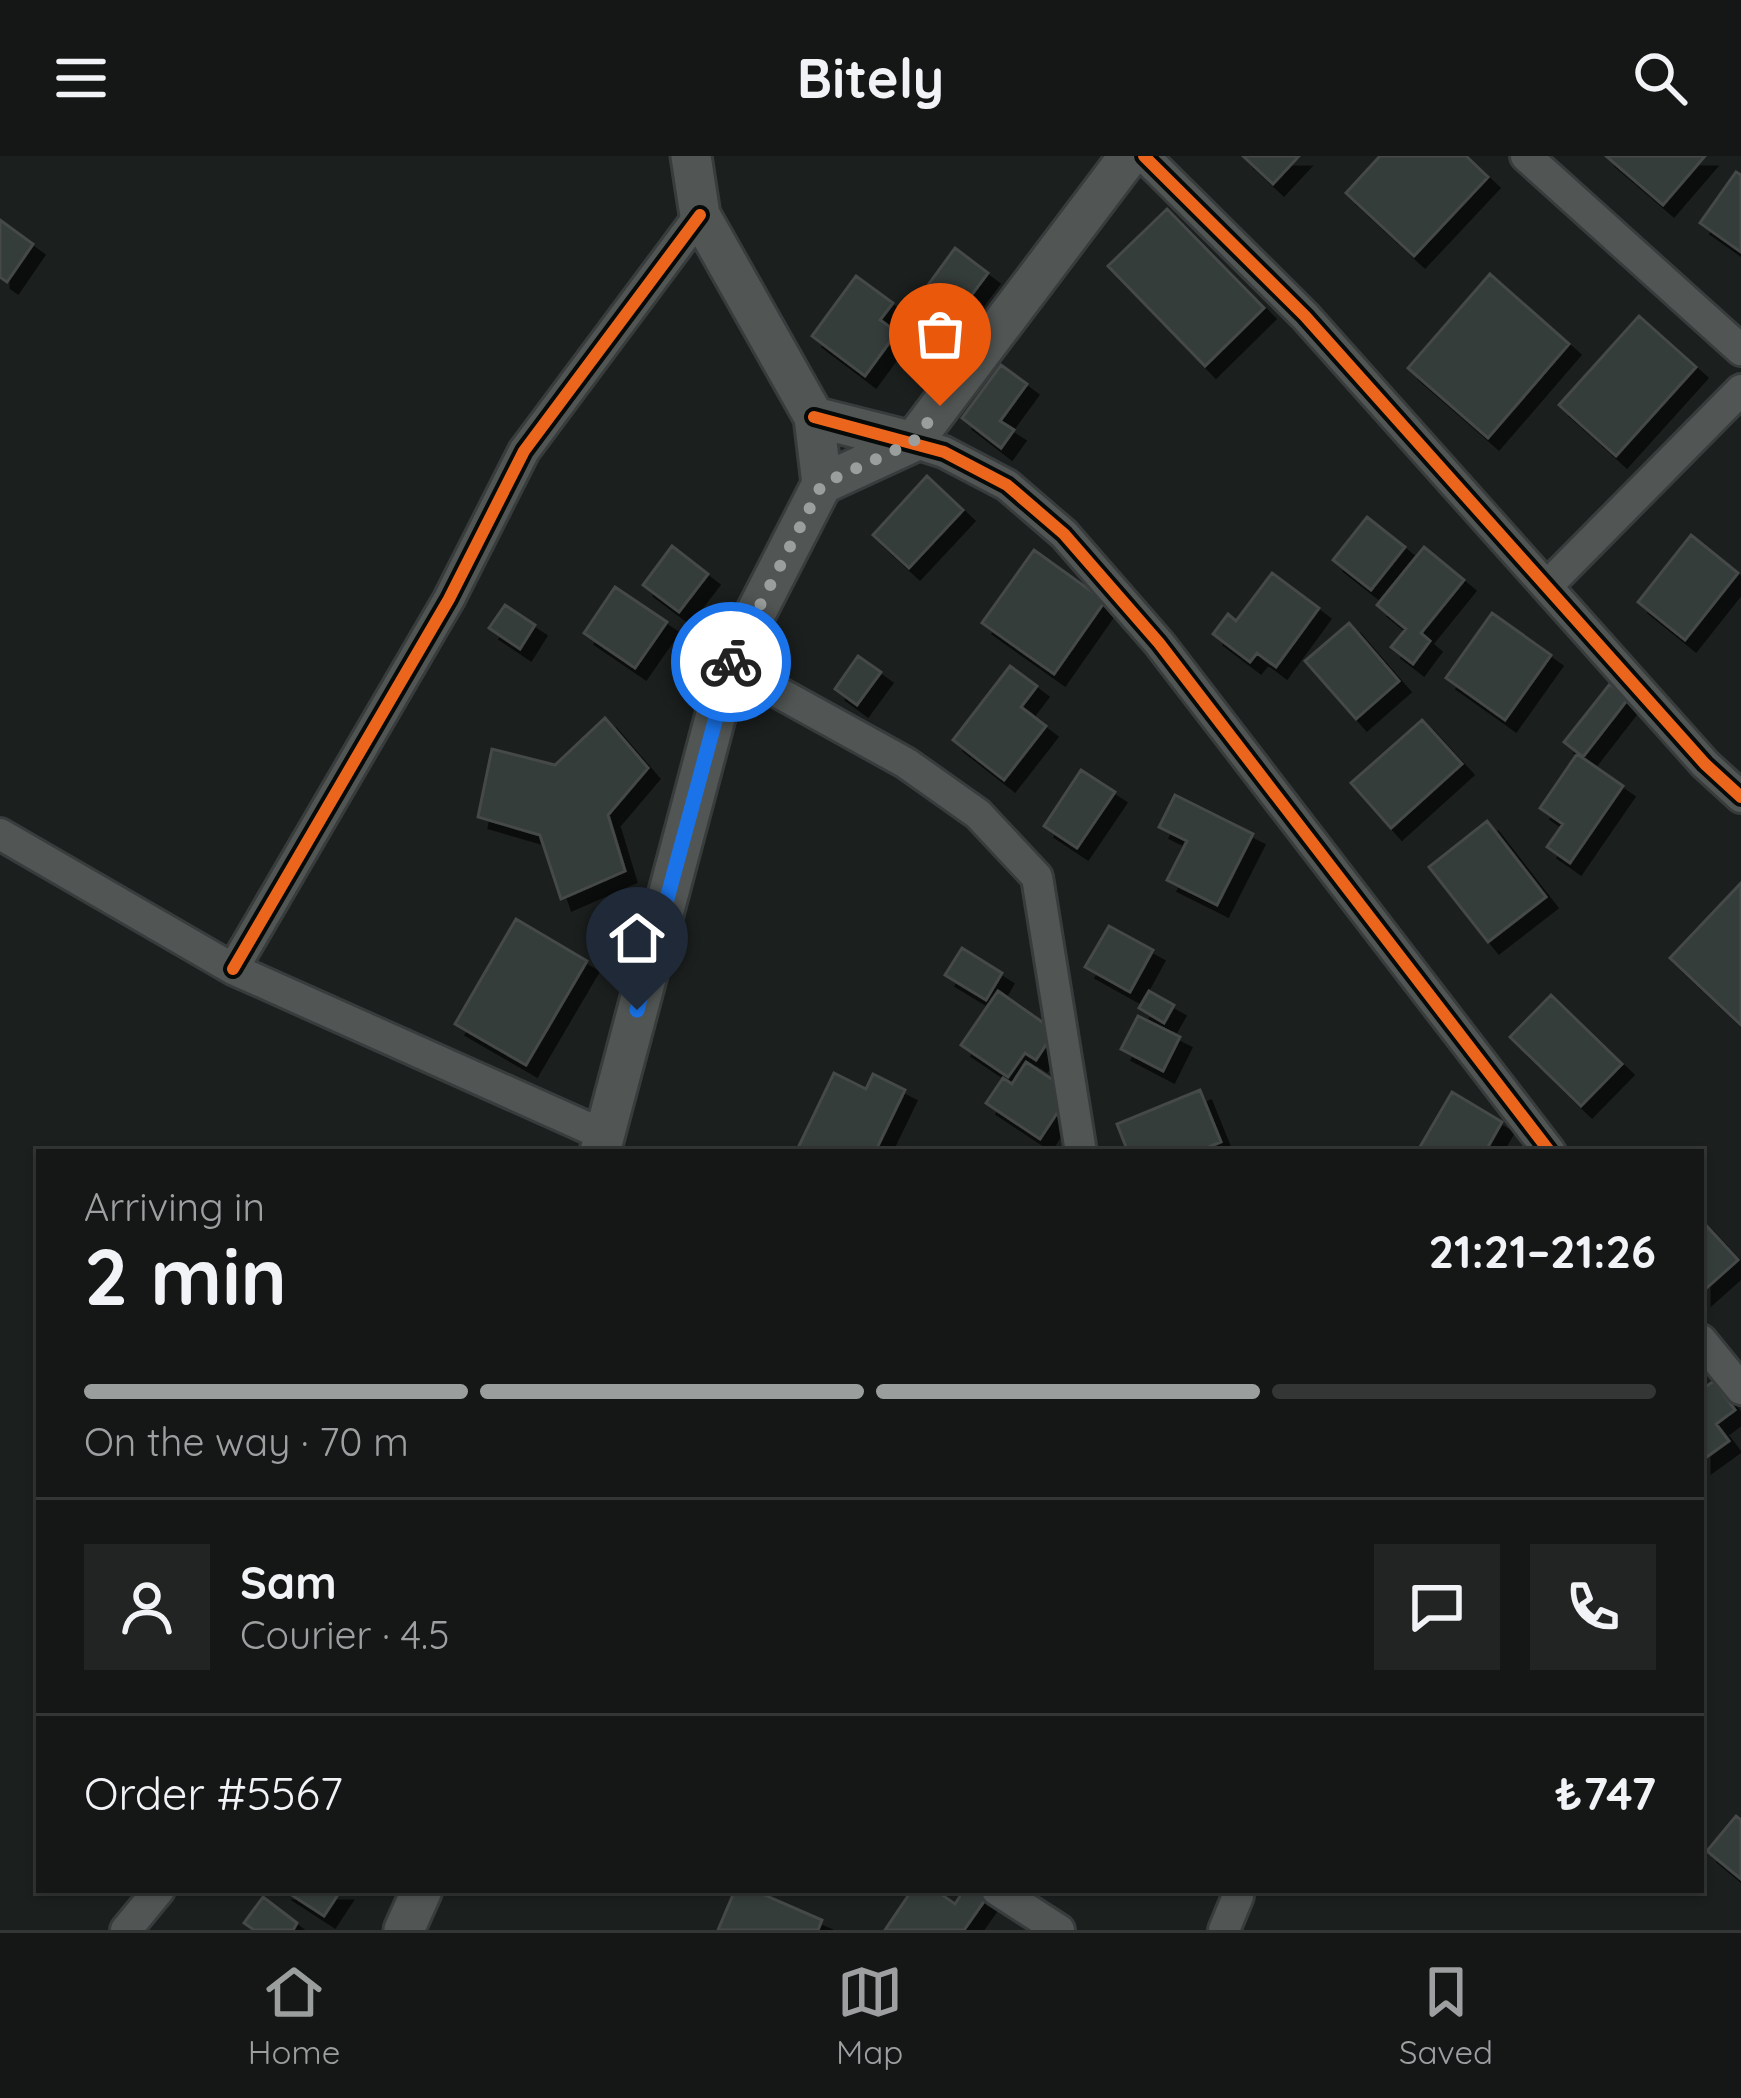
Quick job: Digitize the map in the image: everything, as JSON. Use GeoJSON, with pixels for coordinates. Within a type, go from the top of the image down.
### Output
{"type":"FeatureCollection","features":[{"type":"Feature","properties":{"kind":"street"},"geometry":{"type":"LineString","coordinates":[[0,835],[233,969],[603,1144],[729,665],[822,484],[814,417],[700,215],[691,156]]}},
{"type":"Feature","properties":{"kind":"street"},"geometry":{"type":"LineString","coordinates":[[822,484],[913,442],[1129,156]]}},
{"type":"Feature","properties":{"kind":"street"},"geometry":{"type":"LineString","coordinates":[[1144,156],[1305,316],[1705,764],[1741,797]]}},
{"type":"Feature","properties":{"kind":"street"},"geometry":{"type":"LineString","coordinates":[[1526,156],[1741,350]]}},
{"type":"Feature","properties":{"kind":"street"},"geometry":{"type":"LineString","coordinates":[[233,969],[449,599],[524,451],[700,215]]}},
{"type":"Feature","properties":{"kind":"street"},"geometry":{"type":"LineString","coordinates":[[1547,586],[1741,391]]}},
{"type":"Feature","properties":{"kind":"street"},"geometry":{"type":"LineString","coordinates":[[814,417],[944,452],[1007,485],[1064,534],[1159,643],[1548,1149]]}},
{"type":"Feature","properties":{"kind":"street"},"geometry":{"type":"LineString","coordinates":[[729,665],[906,763],[978,814],[1037,877],[1082,1149]]}},
{"type":"Feature","properties":{"kind":"street"},"geometry":{"type":"LineString","coordinates":[[1704,1344],[1741,1390]]}},
{"type":"Feature","properties":{"kind":"street"},"geometry":{"type":"LineString","coordinates":[[126,1930],[157,1893]]}},
{"type":"Feature","properties":{"kind":"street"},"geometry":{"type":"LineString","coordinates":[[404,1930],[421,1893]]}},
{"type":"Feature","properties":{"kind":"street"},"geometry":{"type":"LineString","coordinates":[[1002,1893],[1059,1930]]}},
{"type":"Feature","properties":{"kind":"street"},"geometry":{"type":"LineString","coordinates":[[1224,1930],[1237,1893]]}},
{"type":"Feature","properties":{"kind":"building"},"geometry":{"type":"Polygon","coordinates":[[[1243,156],[1299,156],[1273,184],[1243,156]]]}},
{"type":"Feature","properties":{"kind":"building"},"geometry":{"type":"Polygon","coordinates":[[[1380,156],[1466,156],[1488,177],[1414,256],[1346,193],[1380,156]]]}},
{"type":"Feature","properties":{"kind":"building"},"geometry":{"type":"Polygon","coordinates":[[[1606,156],[1705,156],[1663,205],[1606,156]]]}},
{"type":"Feature","properties":{"kind":"building"},"geometry":{"type":"Polygon","coordinates":[[[1736,172],[1741,175],[1741,252],[1700,223],[1736,172]]]}},
{"type":"Feature","properties":{"kind":"building"},"geometry":{"type":"Polygon","coordinates":[[[1167,209],[1264,308],[1205,366],[1108,266],[1167,209]]]}},
{"type":"Feature","properties":{"kind":"building"},"geometry":{"type":"Polygon","coordinates":[[[0,220],[33,244],[7,282],[0,277],[0,220]]]}},
{"type":"Feature","properties":{"kind":"building"},"geometry":{"type":"Polygon","coordinates":[[[955,248],[988,273],[961,309],[955,304],[947,315],[966,334],[952,353],[945,348],[939,355],[935,352],[926,364],[893,340],[912,315],[933,299],[923,292],[955,248]]]}},
{"type":"Feature","properties":{"kind":"building"},"geometry":{"type":"Polygon","coordinates":[[[1490,274],[1569,344],[1488,438],[1408,368],[1490,274]]]}},
{"type":"Feature","properties":{"kind":"building"},"geometry":{"type":"Polygon","coordinates":[[[856,276],[893,303],[880,320],[897,332],[865,376],[812,336],[856,276]]]}},
{"type":"Feature","properties":{"kind":"building"},"geometry":{"type":"Polygon","coordinates":[[[1639,316],[1696,367],[1616,456],[1559,405],[1639,316]]]}},
{"type":"Feature","properties":{"kind":"building"},"geometry":{"type":"Polygon","coordinates":[[[1001,365],[1027,384],[1000,421],[1014,430],[1001,448],[962,418],[1001,365]]]}},
{"type":"Feature","properties":{"kind":"building"},"geometry":{"type":"Polygon","coordinates":[[[927,476],[963,510],[909,568],[873,535],[927,476]]]}},
{"type":"Feature","properties":{"kind":"building"},"geometry":{"type":"Polygon","coordinates":[[[1367,517],[1405,547],[1371,590],[1333,560],[1367,517]]]}},
{"type":"Feature","properties":{"kind":"building"},"geometry":{"type":"Polygon","coordinates":[[[1691,535],[1738,573],[1685,640],[1638,602],[1691,535]]]}},
{"type":"Feature","properties":{"kind":"building"},"geometry":{"type":"Polygon","coordinates":[[[672,546],[708,574],[679,612],[643,585],[672,546]]]}},
{"type":"Feature","properties":{"kind":"building"},"geometry":{"type":"Polygon","coordinates":[[[1424,547],[1464,580],[1421,633],[1430,641],[1413,664],[1391,647],[1406,629],[1377,605],[1424,547]]]}},
{"type":"Feature","properties":{"kind":"building"},"geometry":{"type":"Polygon","coordinates":[[[1034,550],[1105,601],[1054,674],[982,623],[1034,550]]]}},
{"type":"Feature","properties":{"kind":"building"},"geometry":{"type":"Polygon","coordinates":[[[1272,573],[1319,608],[1276,667],[1257,653],[1250,662],[1213,634],[1228,614],[1236,621],[1272,573]]]}},
{"type":"Feature","properties":{"kind":"building"},"geometry":{"type":"Polygon","coordinates":[[[615,587],[667,622],[635,668],[584,633],[615,587]]]}},
{"type":"Feature","properties":{"kind":"building"},"geometry":{"type":"Polygon","coordinates":[[[505,605],[535,625],[520,649],[489,628],[505,605]]]}},
{"type":"Feature","properties":{"kind":"building"},"geometry":{"type":"Polygon","coordinates":[[[1492,613],[1551,655],[1505,720],[1446,678],[1492,613]]]}},
{"type":"Feature","properties":{"kind":"building"},"geometry":{"type":"Polygon","coordinates":[[[1349,623],[1399,681],[1356,719],[1305,661],[1349,623]]]}},
{"type":"Feature","properties":{"kind":"building"},"geometry":{"type":"Polygon","coordinates":[[[858,656],[881,672],[857,705],[835,689],[858,656]]]}},
{"type":"Feature","properties":{"kind":"building"},"geometry":{"type":"Polygon","coordinates":[[[1010,666],[1037,686],[1021,707],[1046,726],[1004,780],[953,740],[1010,666]]]}},
{"type":"Feature","properties":{"kind":"building"},"geometry":{"type":"Polygon","coordinates":[[[1610,684],[1628,699],[1583,757],[1564,742],[1610,684]]]}},
{"type":"Feature","properties":{"kind":"building"},"geometry":{"type":"Polygon","coordinates":[[[605,718],[648,768],[608,815],[625,871],[561,899],[540,835],[478,817],[492,749],[555,765],[605,718]]]}},
{"type":"Feature","properties":{"kind":"building"},"geometry":{"type":"Polygon","coordinates":[[[1422,720],[1462,764],[1391,828],[1351,783],[1422,720]]]}},
{"type":"Feature","properties":{"kind":"building"},"geometry":{"type":"Polygon","coordinates":[[[1577,754],[1623,786],[1570,863],[1547,847],[1563,824],[1540,808],[1577,754]]]}},
{"type":"Feature","properties":{"kind":"building"},"geometry":{"type":"Polygon","coordinates":[[[1081,770],[1115,792],[1077,848],[1044,826],[1081,770]]]}},
{"type":"Feature","properties":{"kind":"building"},"geometry":{"type":"Polygon","coordinates":[[[1175,795],[1253,834],[1217,905],[1167,880],[1187,841],[1159,827],[1175,795]]]}},
{"type":"Feature","properties":{"kind":"building"},"geometry":{"type":"Polygon","coordinates":[[[1487,821],[1546,897],[1488,942],[1429,867],[1487,821]]]}},
{"type":"Feature","properties":{"kind":"building"},"geometry":{"type":"Polygon","coordinates":[[[1741,883],[1741,1025],[1670,958],[1741,883]]]}},
{"type":"Feature","properties":{"kind":"building"},"geometry":{"type":"Polygon","coordinates":[[[516,919],[587,961],[526,1065],[455,1024],[516,919]]]}},
{"type":"Feature","properties":{"kind":"building"},"geometry":{"type":"Polygon","coordinates":[[[1109,926],[1153,950],[1130,992],[1085,967],[1109,926]]]}},
{"type":"Feature","properties":{"kind":"building"},"geometry":{"type":"Polygon","coordinates":[[[962,948],[1002,973],[986,1000],[945,975],[962,948]]]}},
{"type":"Feature","properties":{"kind":"building"},"geometry":{"type":"Polygon","coordinates":[[[998,991],[1055,1031],[1036,1060],[1025,1053],[1008,1077],[961,1045],[998,991]]]}},
{"type":"Feature","properties":{"kind":"building"},"geometry":{"type":"Polygon","coordinates":[[[1149,991],[1174,1005],[1164,1023],[1139,1008],[1149,991]]]}},
{"type":"Feature","properties":{"kind":"building"},"geometry":{"type":"Polygon","coordinates":[[[1551,995],[1622,1064],[1581,1106],[1510,1037],[1551,995]]]}},
{"type":"Feature","properties":{"kind":"building"},"geometry":{"type":"Polygon","coordinates":[[[1138,1016],[1180,1037],[1163,1071],[1121,1049],[1138,1016]]]}},
{"type":"Feature","properties":{"kind":"building"},"geometry":{"type":"Polygon","coordinates":[[[1026,1062],[1071,1092],[1040,1139],[986,1103],[1003,1078],[1012,1084],[1026,1062]]]}},
{"type":"Feature","properties":{"kind":"building"},"geometry":{"type":"Polygon","coordinates":[[[834,1073],[866,1089],[873,1074],[905,1090],[876,1149],[797,1149],[834,1073]]]}},
{"type":"Feature","properties":{"kind":"building"},"geometry":{"type":"Polygon","coordinates":[[[1200,1090],[1221,1142],[1204,1149],[1127,1149],[1117,1124],[1200,1090]]]}},
{"type":"Feature","properties":{"kind":"building"},"geometry":{"type":"Polygon","coordinates":[[[1452,1092],[1502,1122],[1487,1149],[1419,1149],[1452,1092]]]}},
{"type":"Feature","properties":{"kind":"building"},"geometry":{"type":"Polygon","coordinates":[[[1704,1223],[1738,1260],[1704,1290],[1704,1223]]]}},
{"type":"Feature","properties":{"kind":"building"},"geometry":{"type":"Polygon","coordinates":[[[1714,1381],[1735,1410],[1716,1424],[1729,1441],[1704,1459],[1704,1388],[1714,1381]]]}},
{"type":"Feature","properties":{"kind":"building"},"geometry":{"type":"Polygon","coordinates":[[[1736,1816],[1741,1820],[1741,1879],[1707,1851],[1736,1816]]]}},
{"type":"Feature","properties":{"kind":"building"},"geometry":{"type":"Polygon","coordinates":[[[289,1893],[339,1893],[324,1916],[289,1893]]]}},
{"type":"Feature","properties":{"kind":"building"},"geometry":{"type":"Polygon","coordinates":[[[734,1893],[760,1893],[822,1920],[818,1930],[718,1930],[734,1893]]]}},
{"type":"Feature","properties":{"kind":"building"},"geometry":{"type":"Polygon","coordinates":[[[910,1893],[939,1893],[955,1904],[962,1893],[987,1897],[964,1930],[885,1930],[910,1893]]]}},
{"type":"Feature","properties":{"kind":"building"},"geometry":{"type":"Polygon","coordinates":[[[263,1897],[297,1923],[293,1930],[254,1930],[244,1923],[263,1897]]]}},
{"type":"Feature","properties":{"kind":"cycle path"},"geometry":{"type":"LineString","coordinates":[[1144,156],[1305,316],[1705,764],[1741,797]]}},
{"type":"Feature","properties":{"kind":"cycle path"},"geometry":{"type":"LineString","coordinates":[[233,969],[449,599],[524,451],[700,215]]}},
{"type":"Feature","properties":{"kind":"cycle path"},"geometry":{"type":"LineString","coordinates":[[814,417],[944,452],[1007,485],[1064,534],[1159,643],[1548,1149]]}},
{"type":"Feature","properties":{"kind":"way so far"},"geometry":{"type":"LineString","coordinates":[[731,662],[822,484],[913,442],[940,406]]}},
{"type":"Feature","properties":{"kind":"route"},"geometry":{"type":"LineString","coordinates":[[637,1010],[731,662]]}}]}
